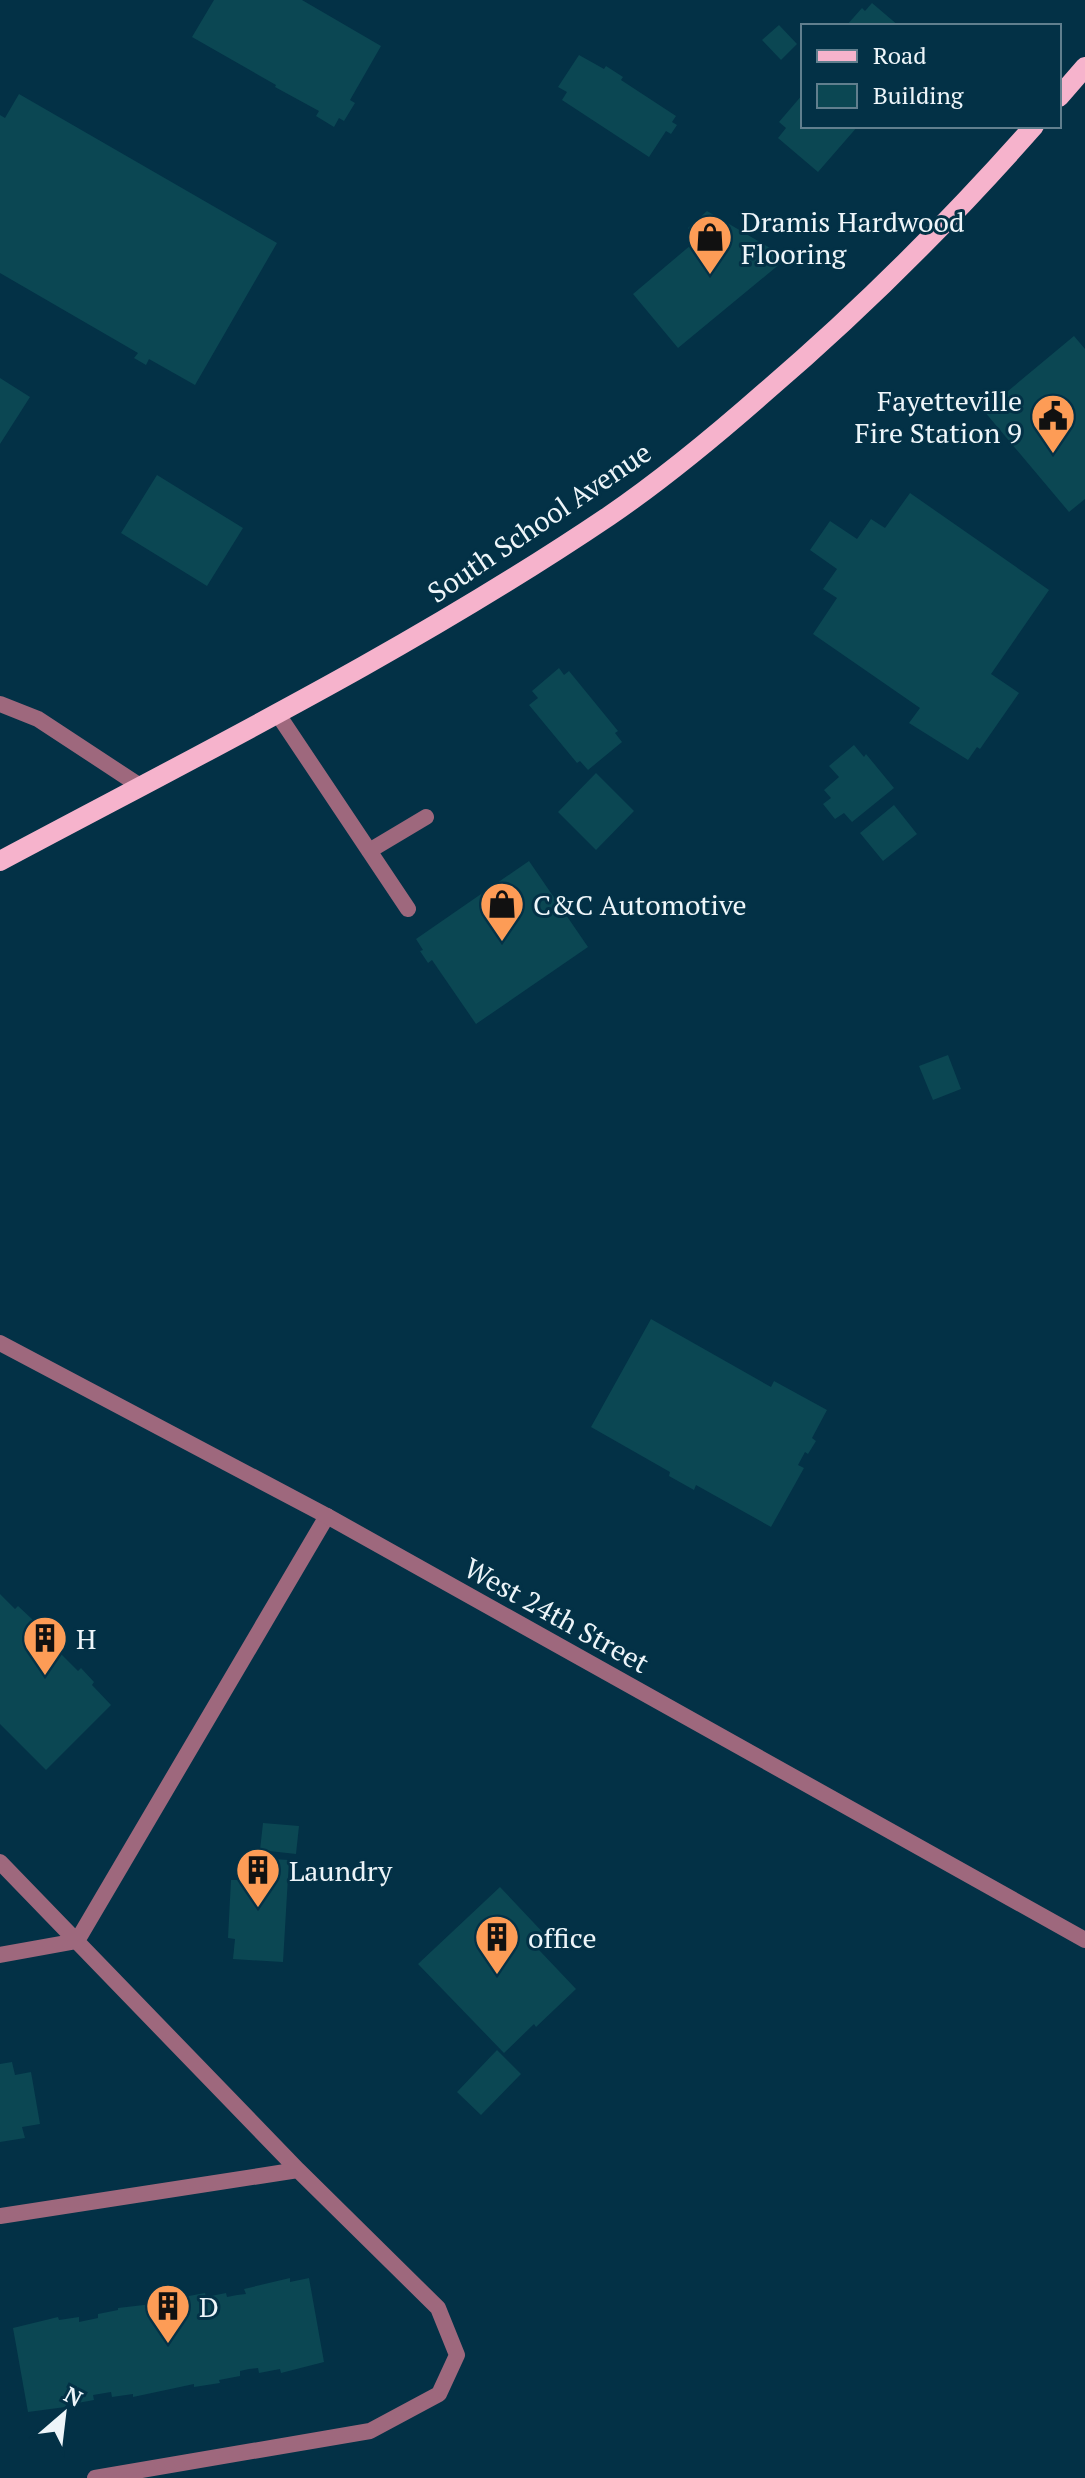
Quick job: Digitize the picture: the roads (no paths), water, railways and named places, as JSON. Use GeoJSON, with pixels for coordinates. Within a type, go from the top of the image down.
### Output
{"type":"FeatureCollection","features":[{"type":"Feature","properties":{"kind":"main road"},"geometry":{"type":"LineString","coordinates":[[1061,95],[1085,67]]}},
{"type":"Feature","properties":{"kind":"main road","name":"South School Avenue"},"geometry":{"type":"LineString","coordinates":[[0,861],[277,713],[476,601],[611,514],[720,431],[813,351],[911,259],[1032,128]]}},
{"type":"Feature","properties":{"kind":"street"},"geometry":{"type":"LineString","coordinates":[[0,704],[38,719],[140,786]]}},
{"type":"Feature","properties":{"kind":"street"},"geometry":{"type":"LineString","coordinates":[[277,713],[408,909]]}},
{"type":"Feature","properties":{"kind":"street"},"geometry":{"type":"LineString","coordinates":[[369,851],[426,817]]}},
{"type":"Feature","properties":{"kind":"street","name":"West 24th Street"},"geometry":{"type":"LineString","coordinates":[[0,1343],[327,1516],[1085,1940]]}},
{"type":"Feature","properties":{"kind":"street"},"geometry":{"type":"LineString","coordinates":[[0,1955],[77,1941],[327,1516]]}},
{"type":"Feature","properties":{"kind":"street"},"geometry":{"type":"LineString","coordinates":[[0,1862],[298,2170],[438,2308],[457,2355],[439,2394],[370,2431],[95,2478]]}},
{"type":"Feature","properties":{"kind":"street"},"geometry":{"type":"LineString","coordinates":[[0,2216],[298,2170]]}},
{"type":"Feature","properties":{"kind":"place","name":"Dramis Hardwood Flooring"},"geometry":{"type":"Point","coordinates":[710,276]}},
{"type":"Feature","properties":{"kind":"place","name":"Fayetteville Fire Station 9"},"geometry":{"type":"Point","coordinates":[1053,455]}},
{"type":"Feature","properties":{"kind":"place","name":"C&C Automotive"},"geometry":{"type":"Point","coordinates":[502,943]}},
{"type":"Feature","properties":{"kind":"place","name":"H"},"geometry":{"type":"Point","coordinates":[45,1677]}},
{"type":"Feature","properties":{"kind":"place","name":"Laundry"},"geometry":{"type":"Point","coordinates":[258,1909]}},
{"type":"Feature","properties":{"kind":"place","name":"office"},"geometry":{"type":"Point","coordinates":[497,1976]}},
{"type":"Feature","properties":{"kind":"place","name":"D"},"geometry":{"type":"Point","coordinates":[168,2345]}}]}
